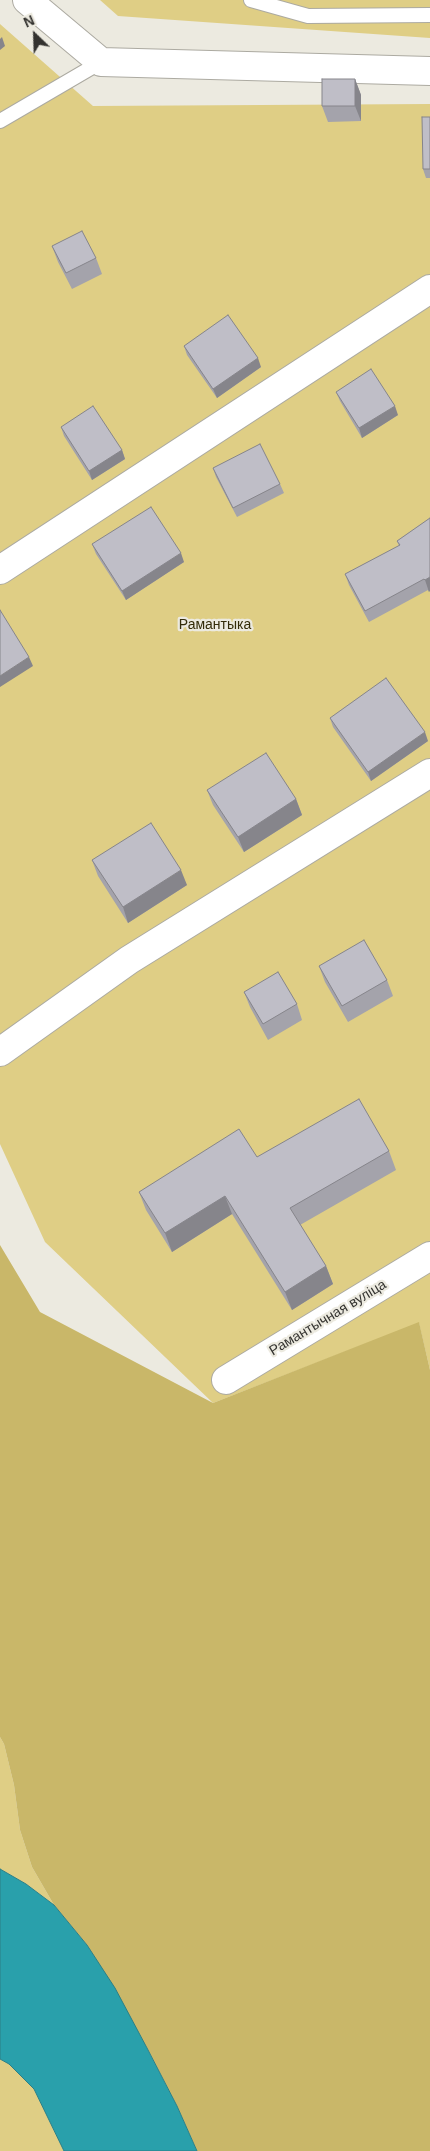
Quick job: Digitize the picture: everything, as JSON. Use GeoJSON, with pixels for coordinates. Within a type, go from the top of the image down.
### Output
{"type":"FeatureCollection","features":[{"type":"Feature","properties":{"kind":"street"},"geometry":{"type":"LineString","coordinates":[[27,0],[101,62],[430,70]]}},
{"type":"Feature","properties":{"kind":"street"},"geometry":{"type":"LineString","coordinates":[[0,570],[430,289]]}},
{"type":"Feature","properties":{"kind":"street"},"geometry":{"type":"LineString","coordinates":[[0,1052],[130,960],[430,773]]}},
{"type":"Feature","properties":{"kind":"street","name":"Рамантычная вуліца"},"geometry":{"type":"LineString","coordinates":[[226,1380],[430,1256]]}},
{"type":"Feature","properties":{"kind":"lane"},"geometry":{"type":"LineString","coordinates":[[252,0],[308,16],[430,15]]}},
{"type":"Feature","properties":{"kind":"lane"},"geometry":{"type":"LineString","coordinates":[[0,121],[101,62]]}},
{"type":"Feature","properties":{"kind":"green space"},"geometry":{"type":"Polygon","coordinates":[[[100,0],[430,0],[430,38],[118,16],[100,0]]]}},
{"type":"Feature","properties":{"kind":"green space","name":"Рамантыка"},"geometry":{"type":"Polygon","coordinates":[[[0,24],[93,106],[430,104],[430,1370],[419,1323],[213,1403],[45,1242],[0,1144],[0,24]]]}},
{"type":"Feature","properties":{"kind":"green space"},"geometry":{"type":"Polygon","coordinates":[[[0,1737],[4,1744],[14,1785],[20,1830],[32,1867],[54,1905],[26,1884],[0,1869],[0,1737]]]}},
{"type":"Feature","properties":{"kind":"green space"},"geometry":{"type":"Polygon","coordinates":[[[0,2059],[9,2064],[34,2089],[64,2151],[0,2151],[0,2059]]]}},
{"type":"Feature","properties":{"kind":"shaded area"},"geometry":{"type":"Polygon","coordinates":[[[0,1245],[40,1312],[213,1403],[419,1322],[430,1370],[430,2151],[197,2151],[177,2106],[147,2048],[87,1945],[54,1905],[32,1867],[20,1830],[14,1785],[4,1744],[0,1737],[0,1245]]]}},
{"type":"Feature","properties":{"kind":"water"},"geometry":{"type":"Polygon","coordinates":[[[0,1869],[26,1884],[54,1905],[87,1945],[115,1988],[177,2106],[197,2151],[64,2151],[34,2089],[9,2064],[0,2059],[0,1869]]]}},
{"type":"Feature","properties":{"kind":"building"},"geometry":{"type":"Polygon","coordinates":[[[322,79],[355,79],[355,106],[322,106],[322,79]]]}},
{"type":"Feature","properties":{"kind":"building"},"geometry":{"type":"Polygon","coordinates":[[[422,117],[430,117],[430,169],[423,169],[422,117]]]}},
{"type":"Feature","properties":{"kind":"building"},"geometry":{"type":"Polygon","coordinates":[[[82,231],[96,258],[66,273],[52,246],[82,231]]]}},
{"type":"Feature","properties":{"kind":"building"},"geometry":{"type":"Polygon","coordinates":[[[228,315],[258,358],[213,389],[184,346],[228,315]]]}},
{"type":"Feature","properties":{"kind":"building"},"geometry":{"type":"Polygon","coordinates":[[[371,369],[395,406],[359,428],[336,392],[371,369]]]}},
{"type":"Feature","properties":{"kind":"building"},"geometry":{"type":"Polygon","coordinates":[[[93,406],[122,450],[89,471],[61,427],[93,406]]]}},
{"type":"Feature","properties":{"kind":"building"},"geometry":{"type":"Polygon","coordinates":[[[260,444],[280,484],[233,508],[213,468],[260,444]]]}},
{"type":"Feature","properties":{"kind":"building"},"geometry":{"type":"Polygon","coordinates":[[[151,507],[181,553],[122,591],[92,544],[151,507]]]}},
{"type":"Feature","properties":{"kind":"building"},"geometry":{"type":"Polygon","coordinates":[[[430,518],[430,577],[365,611],[345,574],[400,545],[397,541],[430,518]]]}},
{"type":"Feature","properties":{"kind":"building"},"geometry":{"type":"Polygon","coordinates":[[[0,610],[29,657],[0,676],[0,610]]]}},
{"type":"Feature","properties":{"kind":"building"},"geometry":{"type":"Polygon","coordinates":[[[386,678],[425,732],[368,772],[330,718],[386,678]]]}},
{"type":"Feature","properties":{"kind":"building"},"geometry":{"type":"Polygon","coordinates":[[[266,753],[296,799],[238,837],[207,790],[266,753]]]}},
{"type":"Feature","properties":{"kind":"building"},"geometry":{"type":"Polygon","coordinates":[[[151,823],[181,870],[123,907],[92,860],[151,823]]]}},
{"type":"Feature","properties":{"kind":"building"},"geometry":{"type":"Polygon","coordinates":[[[364,940],[387,980],[342,1006],[319,966],[364,940]]]}},
{"type":"Feature","properties":{"kind":"building"},"geometry":{"type":"Polygon","coordinates":[[[278,972],[297,1004],[263,1024],[244,992],[278,972]]]}},
{"type":"Feature","properties":{"kind":"building"},"geometry":{"type":"Polygon","coordinates":[[[359,1099],[389,1151],[290,1208],[326,1266],[285,1292],[225,1196],[165,1233],[139,1192],[239,1129],[257,1157],[359,1099]]]}}]}
